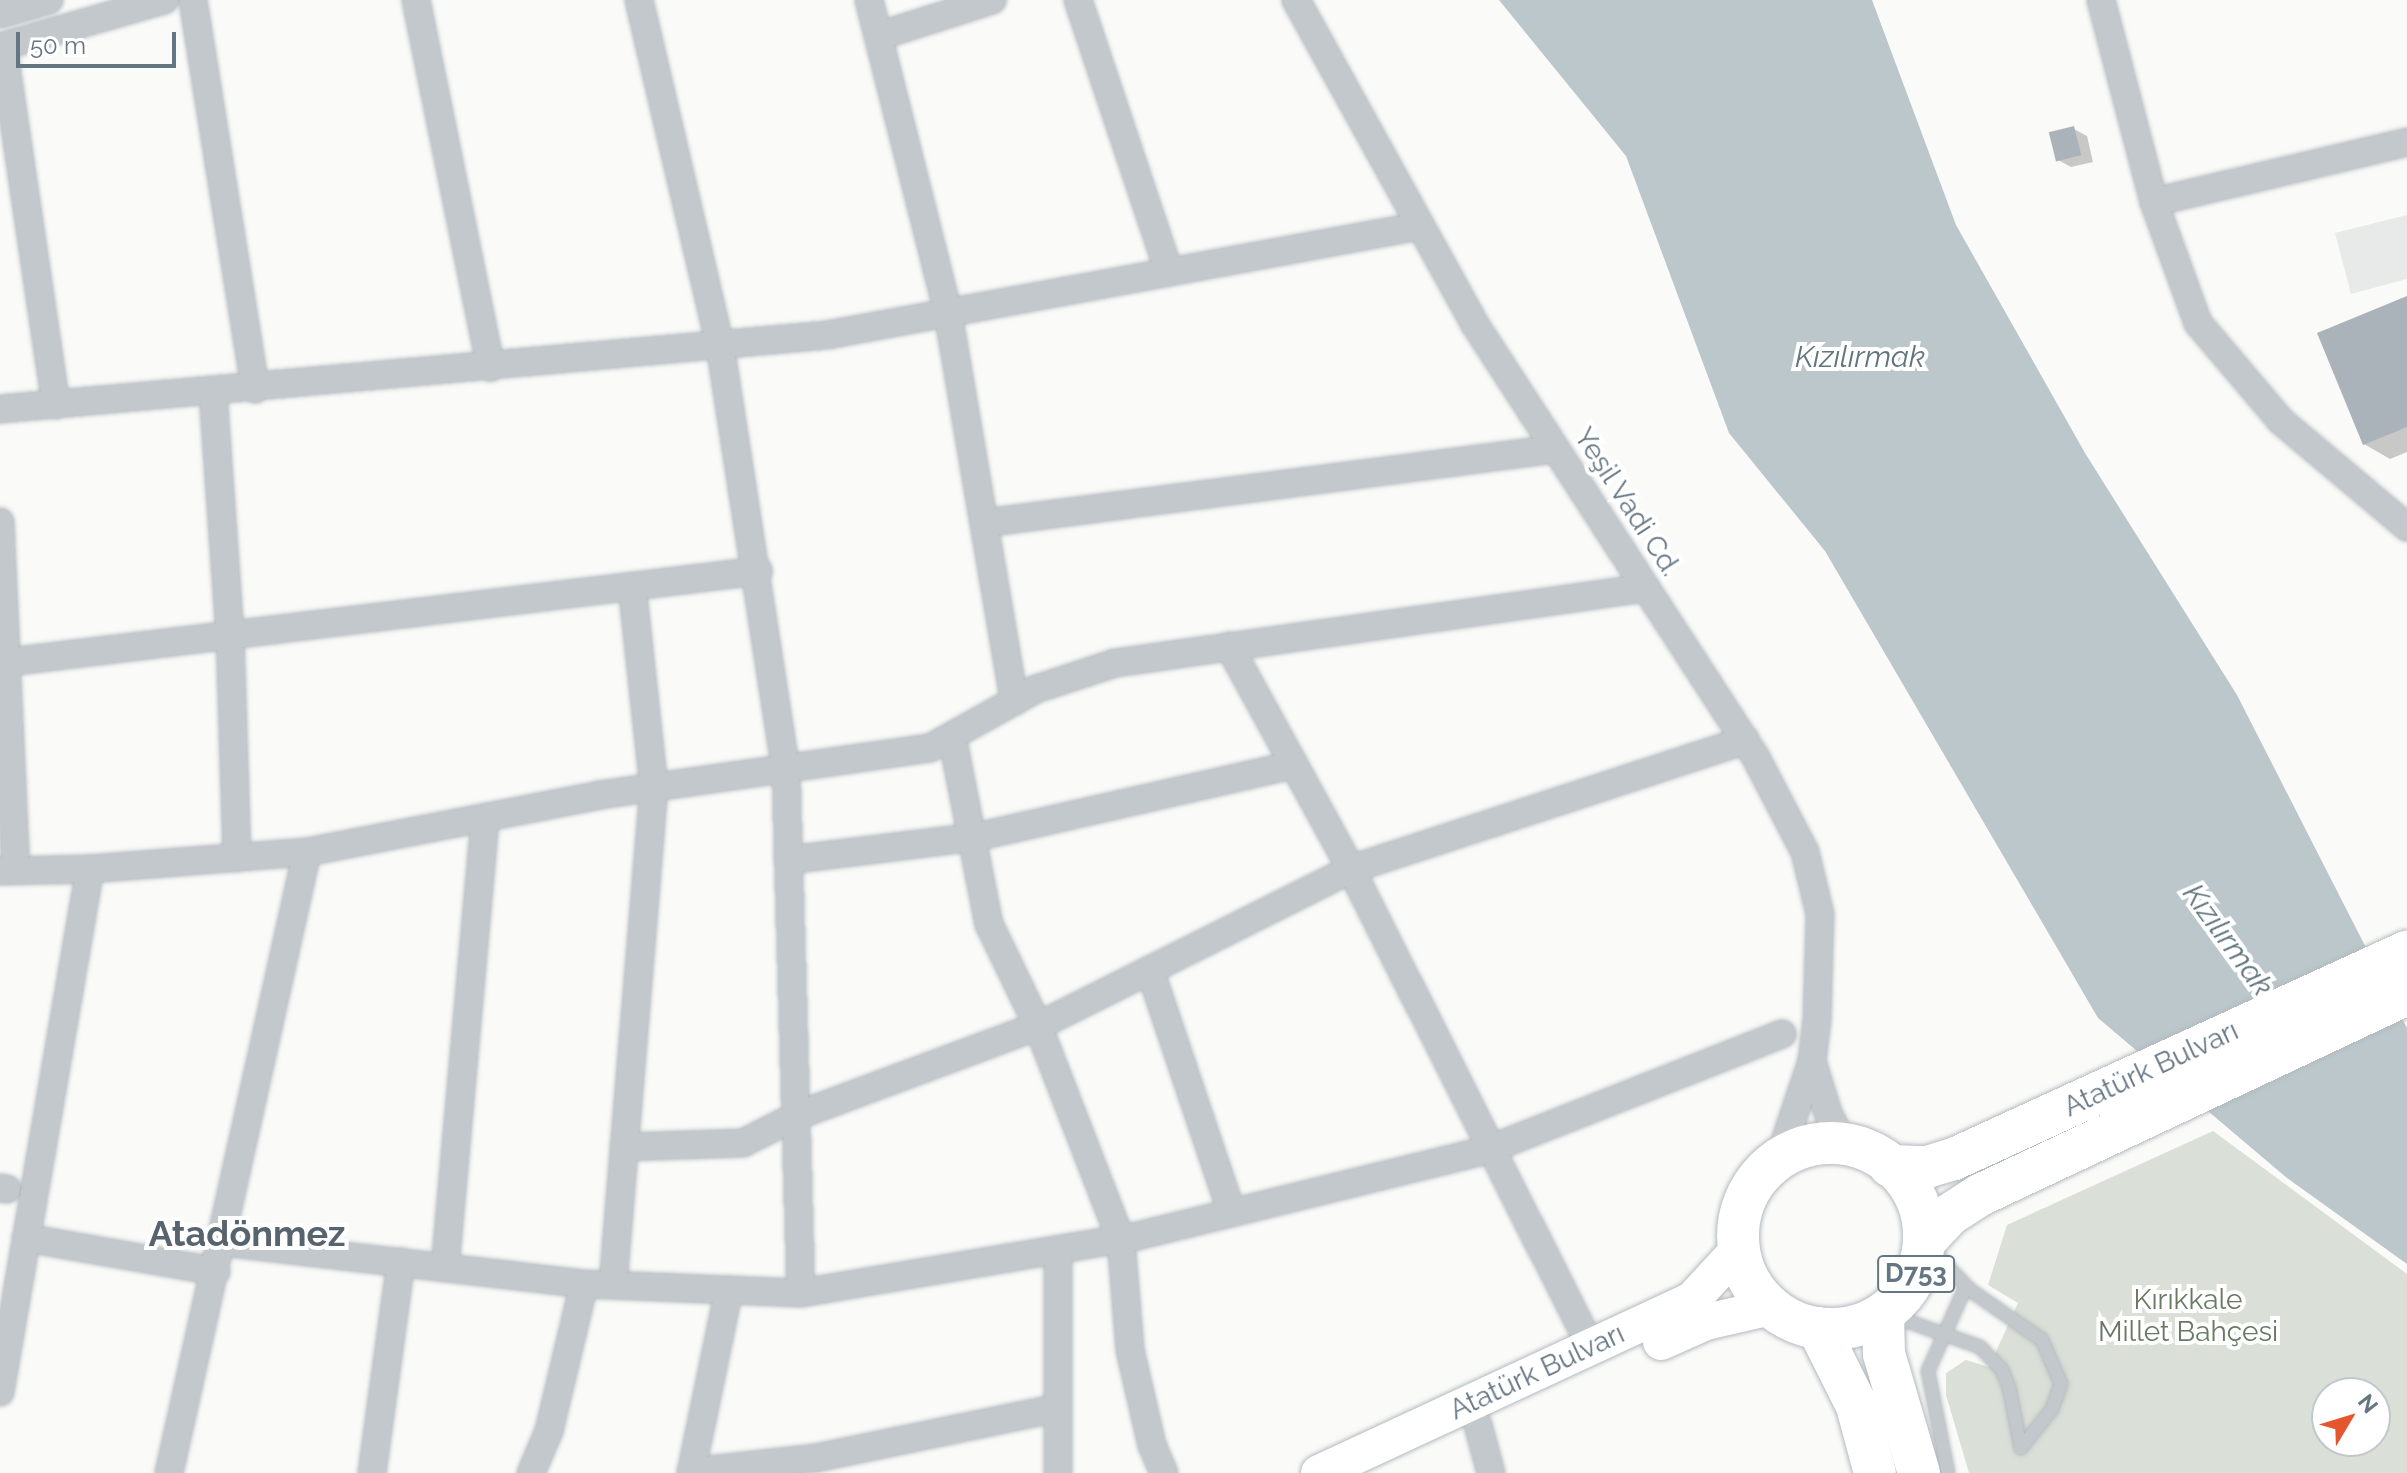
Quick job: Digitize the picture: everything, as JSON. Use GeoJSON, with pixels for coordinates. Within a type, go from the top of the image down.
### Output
{"type":"FeatureCollection","features":[{"type":"Feature","properties":{"kind":"highway","name":"Atatürk Bulvarı"},"geometry":{"type":"LineString","coordinates":[[1771,1307],[1818,1328],[1852,1327],[1883,1314],[1912,1282],[1924,1242],[1949,1215],[2165,1084],[2407,952]]}},
{"type":"Feature","properties":{"kind":"highway","name":"Atatürk Bulvarı"},"geometry":{"type":"LineString","coordinates":[[1844,1144],[1890,1166],[1927,1167],[2165,1084],[2407,994]]}},
{"type":"Feature","properties":{"kind":"highway"},"geometry":{"type":"LineString","coordinates":[[1771,1307],[1750,1281],[1739,1249],[1746,1198],[1779,1159],[1810,1146],[1844,1144]]}},
{"type":"Feature","properties":{"kind":"highway","name":"Atatürk Bulvarı"},"geometry":{"type":"LineString","coordinates":[[1890,1166],[1912,1192],[1924,1242]]}},
{"type":"Feature","properties":{"kind":"highway","name":"D753"},"geometry":{"type":"LineString","coordinates":[[1883,1314],[1884,1354],[1919,1473]]}},
{"type":"Feature","properties":{"kind":"highway"},"geometry":{"type":"LineString","coordinates":[[1818,1328],[1857,1406],[1875,1473]]}},
{"type":"Feature","properties":{"kind":"main road","name":"Atatürk Bulvarı"},"geometry":{"type":"LineString","coordinates":[[1319,1473],[1692,1300],[1739,1249]]}},
{"type":"Feature","properties":{"kind":"main road","name":"Atatürk Bulvarı"},"geometry":{"type":"LineString","coordinates":[[1372,1473],[1706,1322],[1771,1307]]}},
{"type":"Feature","properties":{"kind":"street"},"geometry":{"type":"LineString","coordinates":[[0,14],[49,0]]}},
{"type":"Feature","properties":{"kind":"street"},"geometry":{"type":"LineString","coordinates":[[56,405],[2,46],[164,0]]}},
{"type":"Feature","properties":{"kind":"street"},"geometry":{"type":"LineString","coordinates":[[193,0],[255,389]]}},
{"type":"Feature","properties":{"kind":"street"},"geometry":{"type":"LineString","coordinates":[[416,0],[491,367]]}},
{"type":"Feature","properties":{"kind":"street"},"geometry":{"type":"LineString","coordinates":[[639,0],[720,345],[758,571],[786,769],[801,1293]]}},
{"type":"Feature","properties":{"kind":"street"},"geometry":{"type":"LineString","coordinates":[[869,0],[948,313],[1014,701]]}},
{"type":"Feature","properties":{"kind":"street"},"geometry":{"type":"LineString","coordinates":[[879,36],[992,0]]}},
{"type":"Feature","properties":{"kind":"street"},"geometry":{"type":"LineString","coordinates":[[1078,0],[1169,272]]}},
{"type":"Feature","properties":{"kind":"street","name":"Yeşil Vadi Cd."},"geometry":{"type":"LineString","coordinates":[[1296,0],[1420,226],[1555,449],[1745,740],[1805,852],[1820,914],[1812,1061]]}},
{"type":"Feature","properties":{"kind":"street"},"geometry":{"type":"LineString","coordinates":[[2101,0],[2154,202],[2198,323],[2281,421],[2407,527]]}},
{"type":"Feature","properties":{"kind":"street"},"geometry":{"type":"LineString","coordinates":[[2154,202],[2407,142]]}},
{"type":"Feature","properties":{"kind":"street"},"geometry":{"type":"LineString","coordinates":[[0,409],[255,389],[827,335],[1420,226]]}},
{"type":"Feature","properties":{"kind":"street"},"geometry":{"type":"LineString","coordinates":[[213,392],[230,635],[237,858]]}},
{"type":"Feature","properties":{"kind":"street"},"geometry":{"type":"LineString","coordinates":[[984,523],[1555,449]]}},
{"type":"Feature","properties":{"kind":"street"},"geometry":{"type":"LineString","coordinates":[[0,522],[8,870],[90,869],[307,852],[654,788],[930,748],[1014,701],[1115,663],[1645,588]]}},
{"type":"Feature","properties":{"kind":"street"},"geometry":{"type":"LineString","coordinates":[[4,662],[758,571]]}},
{"type":"Feature","properties":{"kind":"street"},"geometry":{"type":"LineString","coordinates":[[613,1285],[654,788],[632,586]]}},
{"type":"Feature","properties":{"kind":"street"},"geometry":{"type":"LineString","coordinates":[[1229,646],[1351,869],[1591,1347]]}},
{"type":"Feature","properties":{"kind":"street"},"geometry":{"type":"LineString","coordinates":[[952,736],[976,837],[989,924],[1038,1026],[1121,1240],[1130,1350],[1164,1473]]}},
{"type":"Feature","properties":{"kind":"street"},"geometry":{"type":"LineString","coordinates":[[624,1147],[743,1143],[796,1116],[1038,1026],[1351,869],[1745,740]]}},
{"type":"Feature","properties":{"kind":"street"},"geometry":{"type":"LineString","coordinates":[[788,860],[976,837],[1294,765]]}},
{"type":"Feature","properties":{"kind":"street"},"geometry":{"type":"LineString","coordinates":[[445,1268],[485,818]]}},
{"type":"Feature","properties":{"kind":"street"},"geometry":{"type":"LineString","coordinates":[[169,1473],[307,852]]}},
{"type":"Feature","properties":{"kind":"street"},"geometry":{"type":"LineString","coordinates":[[0,1392],[90,869]]}},
{"type":"Feature","properties":{"kind":"street"},"geometry":{"type":"LineString","coordinates":[[1150,970],[1232,1213]]}},
{"type":"Feature","properties":{"kind":"street"},"geometry":{"type":"LineString","coordinates":[[222,1242],[584,1284],[801,1293],[1121,1240],[1490,1149],[1782,1034]]}},
{"type":"Feature","properties":{"kind":"street"},"geometry":{"type":"LineString","coordinates":[[1812,1061],[1828,1113],[1844,1144]]}},
{"type":"Feature","properties":{"kind":"street"},"geometry":{"type":"LineString","coordinates":[[1779,1159],[1812,1061]]}},
{"type":"Feature","properties":{"kind":"street"},"geometry":{"type":"LineString","coordinates":[[26,1238],[216,1271]]}},
{"type":"Feature","properties":{"kind":"street"},"geometry":{"type":"LineString","coordinates":[[1058,1252],[1058,1473]]}},
{"type":"Feature","properties":{"kind":"street"},"geometry":{"type":"LineString","coordinates":[[372,1473],[401,1262]]}},
{"type":"Feature","properties":{"kind":"street"},"geometry":{"type":"LineString","coordinates":[[531,1473],[549,1431],[584,1284]]}},
{"type":"Feature","properties":{"kind":"street"},"geometry":{"type":"LineString","coordinates":[[729,1290],[691,1473],[816,1458],[1058,1408]]}},
{"type":"Feature","properties":{"kind":"street"},"geometry":{"type":"LineString","coordinates":[[1478,1425],[1491,1473]]}},
{"type":"Feature","properties":{"kind":"lane"},"geometry":{"type":"LineString","coordinates":[[1883,1314],[1943,1331],[1980,1347],[2002,1370],[2021,1448],[2052,1409],[2061,1384],[2055,1363],[2042,1340],[1966,1286],[1924,1242]]}},
{"type":"Feature","properties":{"kind":"lane"},"geometry":{"type":"LineString","coordinates":[[1948,1473],[1928,1371],[1943,1331],[1966,1286]]}},
{"type":"Feature","properties":{"kind":"shaded area"},"geometry":{"type":"Polygon","coordinates":[[[2407,215],[2407,279],[2351,294],[2335,233],[2407,215]]]}},
{"type":"Feature","properties":{"kind":"green space","name":"Kırıkkale Millet Bahçesi"},"geometry":{"type":"Polygon","coordinates":[[[2213,1131],[2407,1274],[2407,1473],[1969,1473],[1946,1395],[1946,1373],[1966,1360],[1989,1367],[2018,1303],[1988,1285],[2007,1225],[2213,1131]]]}},
{"type":"Feature","properties":{"kind":"water","name":"Kızılırmak"},"geometry":{"type":"Polygon","coordinates":[[[1499,0],[1872,0],[1956,225],[2085,453],[2237,695],[2407,1028],[2407,1264],[2287,1178],[2098,1018],[1825,551],[1729,433],[1626,156],[1499,0]]]}},
{"type":"Feature","properties":{"kind":"building"},"geometry":{"type":"Polygon","coordinates":[[[2074,126],[2081,155],[2056,161],[2049,132],[2074,126]]]}},
{"type":"Feature","properties":{"kind":"building"},"geometry":{"type":"Polygon","coordinates":[[[2407,296],[2407,427],[2363,445],[2317,333],[2407,296]]]}},
{"type":"Feature","properties":{"kind":"district","name":"Atadönmez"},"geometry":{"type":"Point","coordinates":[247,1234]}}]}
